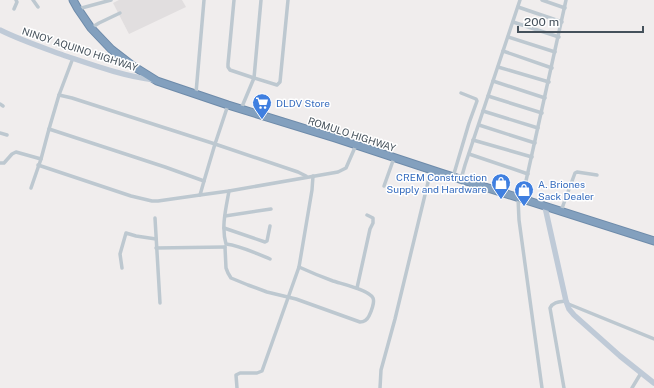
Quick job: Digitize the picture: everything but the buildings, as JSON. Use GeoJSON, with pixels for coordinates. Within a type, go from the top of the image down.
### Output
{"type":"FeatureCollection","features":[{"type":"Feature","properties":{"kind":"highway","name":"ROMULO HIGHWAY"},"geometry":{"type":"LineString","coordinates":[[73,0],[91,28],[111,49],[133,66],[157,80],[228,105],[654,241]]}},
{"type":"Feature","properties":{"kind":"street"},"geometry":{"type":"LineString","coordinates":[[14,9],[17,2],[16,0]]}},
{"type":"Feature","properties":{"kind":"street"},"geometry":{"type":"LineString","coordinates":[[33,0],[38,7]]}},
{"type":"Feature","properties":{"kind":"street"},"geometry":{"type":"LineString","coordinates":[[78,9],[111,0]]}},
{"type":"Feature","properties":{"kind":"street"},"geometry":{"type":"LineString","coordinates":[[196,93],[204,0]]}},
{"type":"Feature","properties":{"kind":"street"},"geometry":{"type":"LineString","coordinates":[[234,0],[228,67],[230,70],[277,85],[280,83],[288,0]]}},
{"type":"Feature","properties":{"kind":"street"},"geometry":{"type":"LineString","coordinates":[[241,109],[254,78],[261,0]]}},
{"type":"Feature","properties":{"kind":"street"},"geometry":{"type":"LineString","coordinates":[[461,179],[520,0]]}},
{"type":"Feature","properties":{"kind":"street"},"geometry":{"type":"LineString","coordinates":[[542,0],[565,8]]}},
{"type":"Feature","properties":{"kind":"street"},"geometry":{"type":"LineString","coordinates":[[542,388],[519,220],[520,199],[532,158],[566,0]]}},
{"type":"Feature","properties":{"kind":"street"},"geometry":{"type":"LineString","coordinates":[[518,7],[562,22]]}},
{"type":"Feature","properties":{"kind":"street"},"geometry":{"type":"LineString","coordinates":[[91,28],[120,13]]}},
{"type":"Feature","properties":{"kind":"street"},"geometry":{"type":"LineString","coordinates":[[513,22],[559,37]]}},
{"type":"Feature","properties":{"kind":"street","name":"NINOY AQUINO HIGHWAY"},"geometry":{"type":"LineString","coordinates":[[0,30],[26,42],[120,74],[157,80]]}},
{"type":"Feature","properties":{"kind":"street"},"geometry":{"type":"LineString","coordinates":[[508,37],[555,52]]}},
{"type":"Feature","properties":{"kind":"street"},"geometry":{"type":"LineString","coordinates":[[503,51],[552,68]]}},
{"type":"Feature","properties":{"kind":"street"},"geometry":{"type":"LineString","coordinates":[[31,188],[59,95],[73,58]]}},
{"type":"Feature","properties":{"kind":"street"},"geometry":{"type":"LineString","coordinates":[[498,67],[549,82]]}},
{"type":"Feature","properties":{"kind":"street"},"geometry":{"type":"LineString","coordinates":[[493,81],[545,98]]}},
{"type":"Feature","properties":{"kind":"street"},"geometry":{"type":"LineString","coordinates":[[453,177],[477,101],[476,99],[461,93]]}},
{"type":"Feature","properties":{"kind":"street"},"geometry":{"type":"LineString","coordinates":[[59,95],[79,100],[215,144],[292,170],[307,177]]}},
{"type":"Feature","properties":{"kind":"street"},"geometry":{"type":"LineString","coordinates":[[488,96],[542,113]]}},
{"type":"Feature","properties":{"kind":"street"},"geometry":{"type":"LineString","coordinates":[[200,195],[228,105]]}},
{"type":"Feature","properties":{"kind":"street"},"geometry":{"type":"LineString","coordinates":[[483,111],[538,128]]}},
{"type":"Feature","properties":{"kind":"street"},"geometry":{"type":"LineString","coordinates":[[479,124],[535,143]]}},
{"type":"Feature","properties":{"kind":"street"},"geometry":{"type":"LineString","coordinates":[[49,129],[204,181]]}},
{"type":"Feature","properties":{"kind":"street"},"geometry":{"type":"LineString","coordinates":[[0,133],[7,135]]}},
{"type":"Feature","properties":{"kind":"street"},"geometry":{"type":"LineString","coordinates":[[474,140],[532,158]]}},
{"type":"Feature","properties":{"kind":"street"},"geometry":{"type":"LineString","coordinates":[[38,165],[131,196],[152,202],[158,202],[338,172],[346,168],[356,145]]}},
{"type":"Feature","properties":{"kind":"street"},"geometry":{"type":"LineString","coordinates":[[0,163],[4,163],[12,154],[16,152],[40,158]]}},
{"type":"Feature","properties":{"kind":"street"},"geometry":{"type":"LineString","coordinates":[[469,154],[528,174]]}},
{"type":"Feature","properties":{"kind":"street"},"geometry":{"type":"LineString","coordinates":[[384,186],[394,158]]}},
{"type":"Feature","properties":{"kind":"street"},"geometry":{"type":"LineString","coordinates":[[380,388],[381,370],[395,319],[431,170]]}},
{"type":"Feature","properties":{"kind":"street"},"geometry":{"type":"LineString","coordinates":[[561,212],[575,172],[597,175]]}},
{"type":"Feature","properties":{"kind":"street"},"geometry":{"type":"LineString","coordinates":[[237,388],[236,375],[238,373],[257,373],[262,371],[299,268],[312,190],[312,176]]}},
{"type":"Feature","properties":{"kind":"street"},"geometry":{"type":"LineString","coordinates":[[229,191],[225,216],[224,238],[226,268],[232,278],[248,285],[288,298],[296,299],[360,322],[365,321],[369,316],[374,300],[369,294],[357,288],[333,281],[299,268]]}},
{"type":"Feature","properties":{"kind":"street"},"geometry":{"type":"LineString","coordinates":[[545,207],[566,302],[574,315],[654,383]]}},
{"type":"Feature","properties":{"kind":"street"},"geometry":{"type":"LineString","coordinates":[[225,216],[271,209]]}},
{"type":"Feature","properties":{"kind":"street"},"geometry":{"type":"LineString","coordinates":[[357,288],[370,229],[374,221],[373,218],[368,215]]}},
{"type":"Feature","properties":{"kind":"street"},"geometry":{"type":"LineString","coordinates":[[155,218],[160,303]]}},
{"type":"Feature","properties":{"kind":"street"},"geometry":{"type":"LineString","coordinates":[[224,228],[265,242],[267,241],[270,226]]}},
{"type":"Feature","properties":{"kind":"street"},"geometry":{"type":"LineString","coordinates":[[122,268],[120,254],[126,233],[156,239]]}},
{"type":"Feature","properties":{"kind":"street"},"geometry":{"type":"LineString","coordinates":[[156,248],[225,245],[249,250],[270,259]]}},
{"type":"Feature","properties":{"kind":"street"},"geometry":{"type":"LineString","coordinates":[[564,388],[551,318],[550,308],[555,303],[566,302],[654,339]]}},
{"type":"Feature","properties":{"kind":"street"},"geometry":{"type":"LineString","coordinates":[[632,388],[641,373]]}},
{"type":"Feature","properties":{"kind":"shaded area"},"geometry":{"type":"Polygon","coordinates":[[[119,0],[182,0],[186,7],[129,34],[113,3],[119,0]]]}},
{"type":"Feature","properties":{"kind":"place","name":"DLDV Store"},"geometry":{"type":"Point","coordinates":[262,120]}},
{"type":"Feature","properties":{"kind":"place","name":"CREM Construction Supply and Hardware"},"geometry":{"type":"Point","coordinates":[501,200]}},
{"type":"Feature","properties":{"kind":"place","name":"A. Briones Sack Dealer"},"geometry":{"type":"Point","coordinates":[524,207]}}]}
